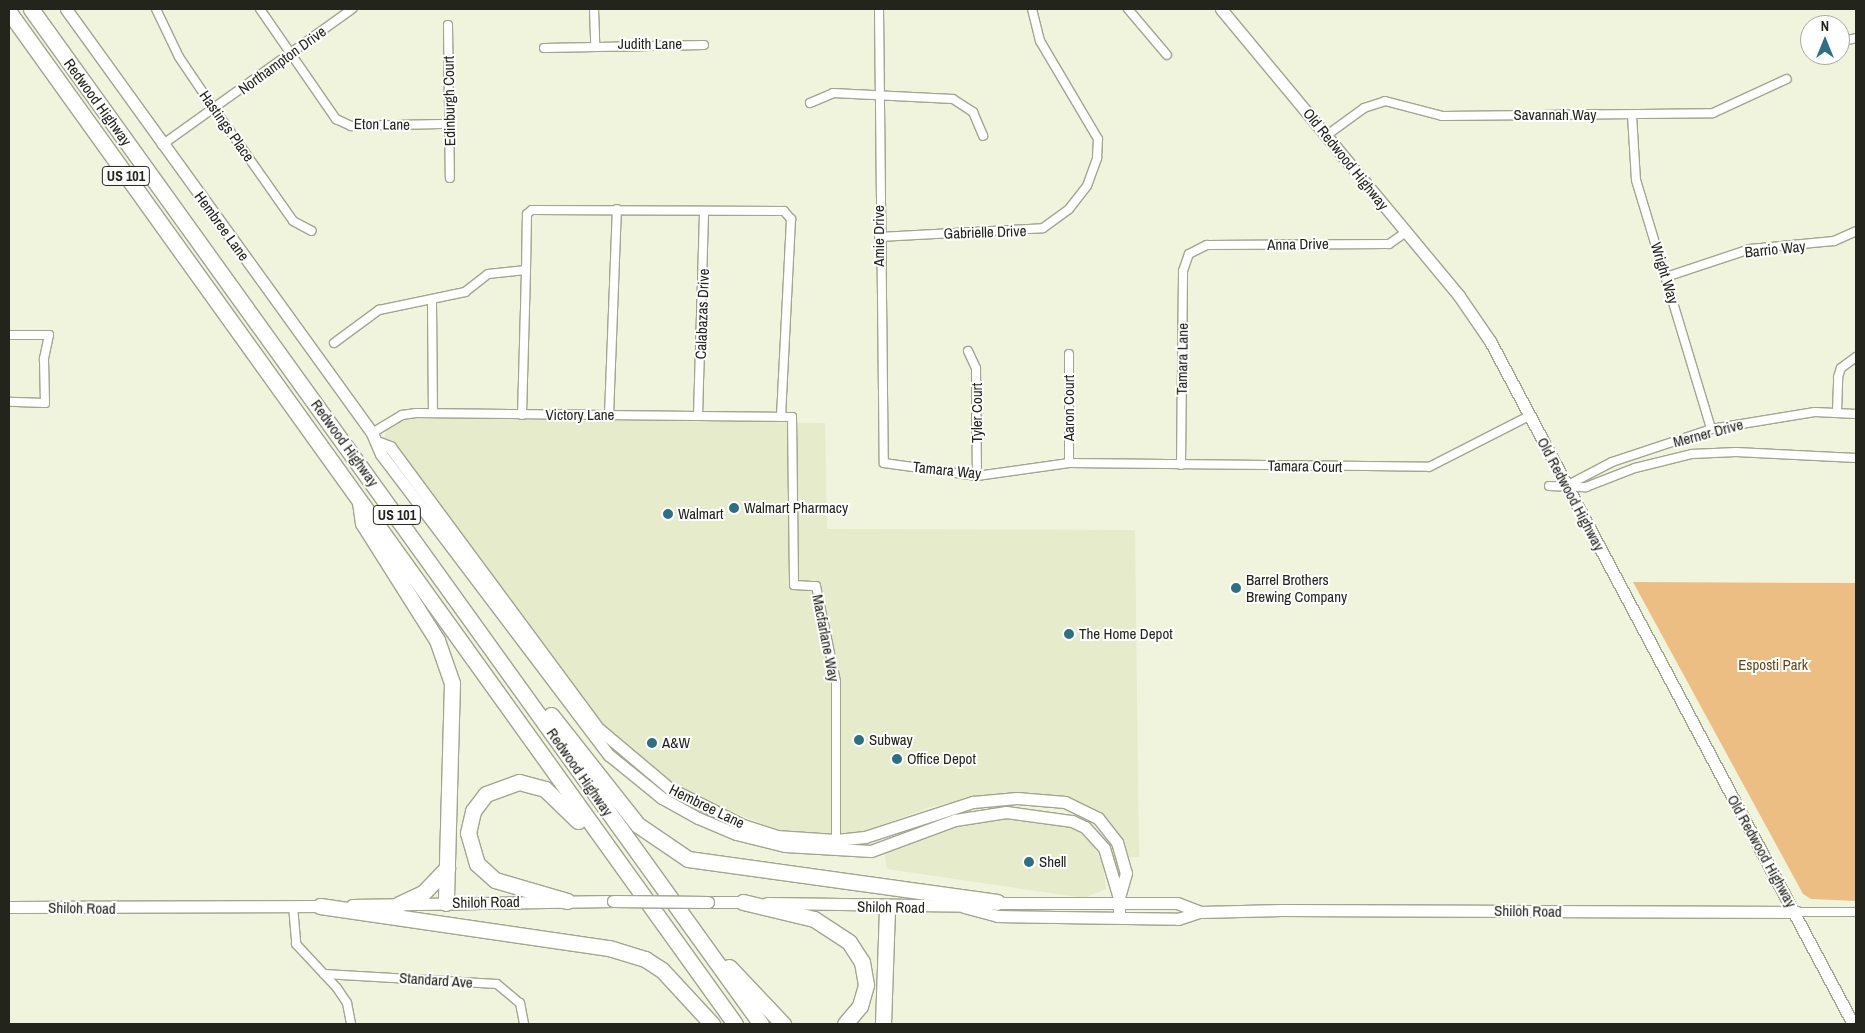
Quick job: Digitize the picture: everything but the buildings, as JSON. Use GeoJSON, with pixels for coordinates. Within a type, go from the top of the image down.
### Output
{"type":"FeatureCollection","features":[{"type":"Feature","properties":{"kind":"highway","name":"Redwood Highway"},"geometry":{"type":"LineString","coordinates":[[31,9],[498,654],[684,920],[761,1024]]}},
{"type":"Feature","properties":{"kind":"highway","name":"Redwood Highway"},"geometry":{"type":"LineString","coordinates":[[9,12],[735,1024]]}},
{"type":"Feature","properties":{"kind":"highway"},"geometry":{"type":"LineString","coordinates":[[359,498],[363,523],[437,640],[452,683],[446,903]]}},
{"type":"Feature","properties":{"kind":"highway"},"geometry":{"type":"LineString","coordinates":[[498,654],[638,824],[676,854],[715,867],[997,902]]}},
{"type":"Feature","properties":{"kind":"highway"},"geometry":{"type":"LineString","coordinates":[[567,901],[495,880],[477,864],[469,845],[470,821],[479,801],[493,789],[528,782],[554,794],[628,877]]}},
{"type":"Feature","properties":{"kind":"highway"},"geometry":{"type":"LineString","coordinates":[[399,904],[423,893],[447,868]]}},
{"type":"Feature","properties":{"kind":"highway"},"geometry":{"type":"LineString","coordinates":[[743,902],[814,919],[849,942],[862,962],[866,985],[860,1006],[845,1024]]}},
{"type":"Feature","properties":{"kind":"highway"},"geometry":{"type":"LineString","coordinates":[[320,906],[610,948],[645,959],[662,970],[712,1024]]}},
{"type":"Feature","properties":{"kind":"highway"},"geometry":{"type":"LineString","coordinates":[[883,1024],[887,908]]}},
{"type":"Feature","properties":{"kind":"highway"},"geometry":{"type":"LineString","coordinates":[[684,920],[783,1024]]}},
{"type":"Feature","properties":{"kind":"main road","name":"Hembree Lane"},"geometry":{"type":"LineString","coordinates":[[66,9],[162,145],[372,433],[379,443],[381,454],[610,755],[662,798],[736,834],[785,846],[836,845],[871,851],[917,832],[955,820],[1006,812],[1072,821],[1086,827],[1104,848],[1119,901]]}},
{"type":"Feature","properties":{"kind":"main road","name":"Old Redwood Highway"},"geometry":{"type":"LineString","coordinates":[[1221,9],[1327,135],[1483,329],[1568,485],[1653,651],[1797,912],[1853,1024]]}},
{"type":"Feature","properties":{"kind":"main road","name":"Hembree Lane"},"geometry":{"type":"LineString","coordinates":[[836,845],[973,802],[1017,798],[1064,802],[1098,818],[1117,842],[1126,873],[1119,901],[1118,917]]}},
{"type":"Feature","properties":{"kind":"main road"},"geometry":{"type":"LineString","coordinates":[[917,832],[925,821],[961,811],[973,802]]}},
{"type":"Feature","properties":{"kind":"main road","name":"Shiloh Road"},"geometry":{"type":"LineString","coordinates":[[9,907],[320,906],[613,901],[743,902],[887,908],[964,907],[997,902],[1119,901],[1177,903],[1200,912]]}},
{"type":"Feature","properties":{"kind":"main road","name":"Shiloh Road"},"geometry":{"type":"LineString","coordinates":[[964,907],[997,916],[1178,919],[1200,912],[1797,912]]}},
{"type":"Feature","properties":{"kind":"street","name":"Hastings Place"},"geometry":{"type":"LineString","coordinates":[[156,9],[179,57],[293,221],[312,231]]}},
{"type":"Feature","properties":{"kind":"street","name":"Eton Lane"},"geometry":{"type":"LineString","coordinates":[[260,9],[336,119],[351,126],[449,124]]}},
{"type":"Feature","properties":{"kind":"street","name":"Northampton Drive"},"geometry":{"type":"LineString","coordinates":[[162,145],[352,9]]}},
{"type":"Feature","properties":{"kind":"street"},"geometry":{"type":"LineString","coordinates":[[594,9],[594,44]]}},
{"type":"Feature","properties":{"kind":"street","name":"Amie Drive"},"geometry":{"type":"LineString","coordinates":[[879,9],[879,238],[884,463]]}},
{"type":"Feature","properties":{"kind":"street","name":"Gabrielle Drive"},"geometry":{"type":"LineString","coordinates":[[879,238],[1043,228],[1069,209],[1087,186],[1097,158],[1098,139],[1040,42],[1032,9]]}},
{"type":"Feature","properties":{"kind":"street"},"geometry":{"type":"LineString","coordinates":[[1128,9],[1167,55]]}},
{"type":"Feature","properties":{"kind":"street","name":"Edinburgh Court"},"geometry":{"type":"LineString","coordinates":[[448,25],[450,178]]}},
{"type":"Feature","properties":{"kind":"street","name":"Judith Lane"},"geometry":{"type":"LineString","coordinates":[[544,48],[594,44],[704,45]]}},
{"type":"Feature","properties":{"kind":"street","name":"Savannah Way"},"geometry":{"type":"LineString","coordinates":[[1327,135],[1364,108],[1385,101],[1442,116],[1713,114],[1786,79]]}},
{"type":"Feature","properties":{"kind":"street"},"geometry":{"type":"LineString","coordinates":[[810,102],[833,93],[953,99],[973,112],[983,136]]}},
{"type":"Feature","properties":{"kind":"street","name":"Wright Way"},"geometry":{"type":"LineString","coordinates":[[1632,115],[1636,180],[1711,430]]}},
{"type":"Feature","properties":{"kind":"street"},"geometry":{"type":"LineString","coordinates":[[609,415],[616,209]]}},
{"type":"Feature","properties":{"kind":"street"},"geometry":{"type":"LineString","coordinates":[[522,415],[527,214],[532,210],[616,209],[789,214],[781,417]]}},
{"type":"Feature","properties":{"kind":"street","name":"Calabazas Drive"},"geometry":{"type":"LineString","coordinates":[[698,416],[704,211]]}},
{"type":"Feature","properties":{"kind":"street","name":"Barrio Way"},"geometry":{"type":"LineString","coordinates":[[1666,277],[1750,249],[1834,241],[1856,231]]}},
{"type":"Feature","properties":{"kind":"street","name":"Anna Drive"},"geometry":{"type":"LineString","coordinates":[[1189,254],[1207,245],[1390,244],[1406,232]]}},
{"type":"Feature","properties":{"kind":"street","name":"Tamara Lane"},"geometry":{"type":"LineString","coordinates":[[1181,464],[1183,271],[1189,254]]}},
{"type":"Feature","properties":{"kind":"street"},"geometry":{"type":"LineString","coordinates":[[334,343],[379,310],[432,302],[465,292],[488,274],[526,270]]}},
{"type":"Feature","properties":{"kind":"street"},"geometry":{"type":"LineString","coordinates":[[432,302],[433,413]]}},
{"type":"Feature","properties":{"kind":"street"},"geometry":{"type":"LineString","coordinates":[[9,335],[49,335],[44,359],[45,403],[9,402]]}},
{"type":"Feature","properties":{"kind":"street","name":"Tyler Court"},"geometry":{"type":"LineString","coordinates":[[968,351],[976,368],[977,476]]}},
{"type":"Feature","properties":{"kind":"street","name":"Aaron Court"},"geometry":{"type":"LineString","coordinates":[[1069,354],[1069,462]]}},
{"type":"Feature","properties":{"kind":"street"},"geometry":{"type":"LineString","coordinates":[[1837,412],[1838,377],[1841,368],[1856,357]]}},
{"type":"Feature","properties":{"kind":"street","name":"Merner Drive"},"geometry":{"type":"LineString","coordinates":[[1568,485],[1612,462],[1711,430],[1790,414],[1837,412],[1856,414]]}},
{"type":"Feature","properties":{"kind":"street","name":"Victory Lane"},"geometry":{"type":"LineString","coordinates":[[372,433],[402,415],[433,413],[792,417]]}},
{"type":"Feature","properties":{"kind":"street","name":"Tamara Court"},"geometry":{"type":"LineString","coordinates":[[1069,462],[1429,468],[1529,416]]}},
{"type":"Feature","properties":{"kind":"street","name":"Macfarlane Way"},"geometry":{"type":"LineString","coordinates":[[792,417],[794,586],[816,586],[836,682],[836,845]]}},
{"type":"Feature","properties":{"kind":"street","name":"Merner Drive"},"geometry":{"type":"LineString","coordinates":[[1549,486],[1568,485],[1586,487],[1620,472],[1692,454],[1736,452],[1856,458]]}},
{"type":"Feature","properties":{"kind":"street","name":"Tamara Way"},"geometry":{"type":"LineString","coordinates":[[884,463],[977,476],[1069,462]]}},
{"type":"Feature","properties":{"kind":"street"},"geometry":{"type":"LineString","coordinates":[[293,906],[296,944],[324,974],[346,1003],[351,1024]]}},
{"type":"Feature","properties":{"kind":"street","name":"Shiloh Road"},"geometry":{"type":"LineString","coordinates":[[1797,912],[1856,912]]}},
{"type":"Feature","properties":{"kind":"street","name":"Standard Ave"},"geometry":{"type":"LineString","coordinates":[[324,974],[497,984],[520,1003],[524,1024]]}},
{"type":"Feature","properties":{"kind":"shaded area"},"geometry":{"type":"Polygon","coordinates":[[[408,418],[825,423],[827,529],[1135,530],[1139,857],[1126,857],[1109,819],[1069,797],[994,794],[931,807],[862,832],[817,834],[779,831],[684,792],[654,772],[596,721],[531,627],[384,438],[387,427],[408,418]]]}},
{"type":"Feature","properties":{"kind":"shaded area"},"geometry":{"type":"Polygon","coordinates":[[[990,817],[1032,817],[1069,824],[1092,843],[1103,864],[1106,889],[1084,898],[887,869],[884,850],[938,829],[990,817]]]}},
{"type":"Feature","properties":{"kind":"green space","name":"Esposti Park"},"geometry":{"type":"Polygon","coordinates":[[[1633,582],[1856,583],[1856,901],[1811,899],[1803,894],[1633,582]]]}},
{"type":"Feature","properties":{"kind":"place","name":"Walmart Pharmacy"},"geometry":{"type":"Point","coordinates":[734,508]}},
{"type":"Feature","properties":{"kind":"place","name":"Walmart"},"geometry":{"type":"Point","coordinates":[668,514]}},
{"type":"Feature","properties":{"kind":"place","name":"Barrel Brothers Brewing Company"},"geometry":{"type":"Point","coordinates":[1236,588]}},
{"type":"Feature","properties":{"kind":"place","name":"The Home Depot"},"geometry":{"type":"Point","coordinates":[1069,634]}},
{"type":"Feature","properties":{"kind":"place","name":"Subway"},"geometry":{"type":"Point","coordinates":[859,740]}},
{"type":"Feature","properties":{"kind":"place","name":"A&W"},"geometry":{"type":"Point","coordinates":[652,743]}},
{"type":"Feature","properties":{"kind":"place","name":"Office Depot"},"geometry":{"type":"Point","coordinates":[897,759]}},
{"type":"Feature","properties":{"kind":"place","name":"Shell"},"geometry":{"type":"Point","coordinates":[1029,862]}}]}
